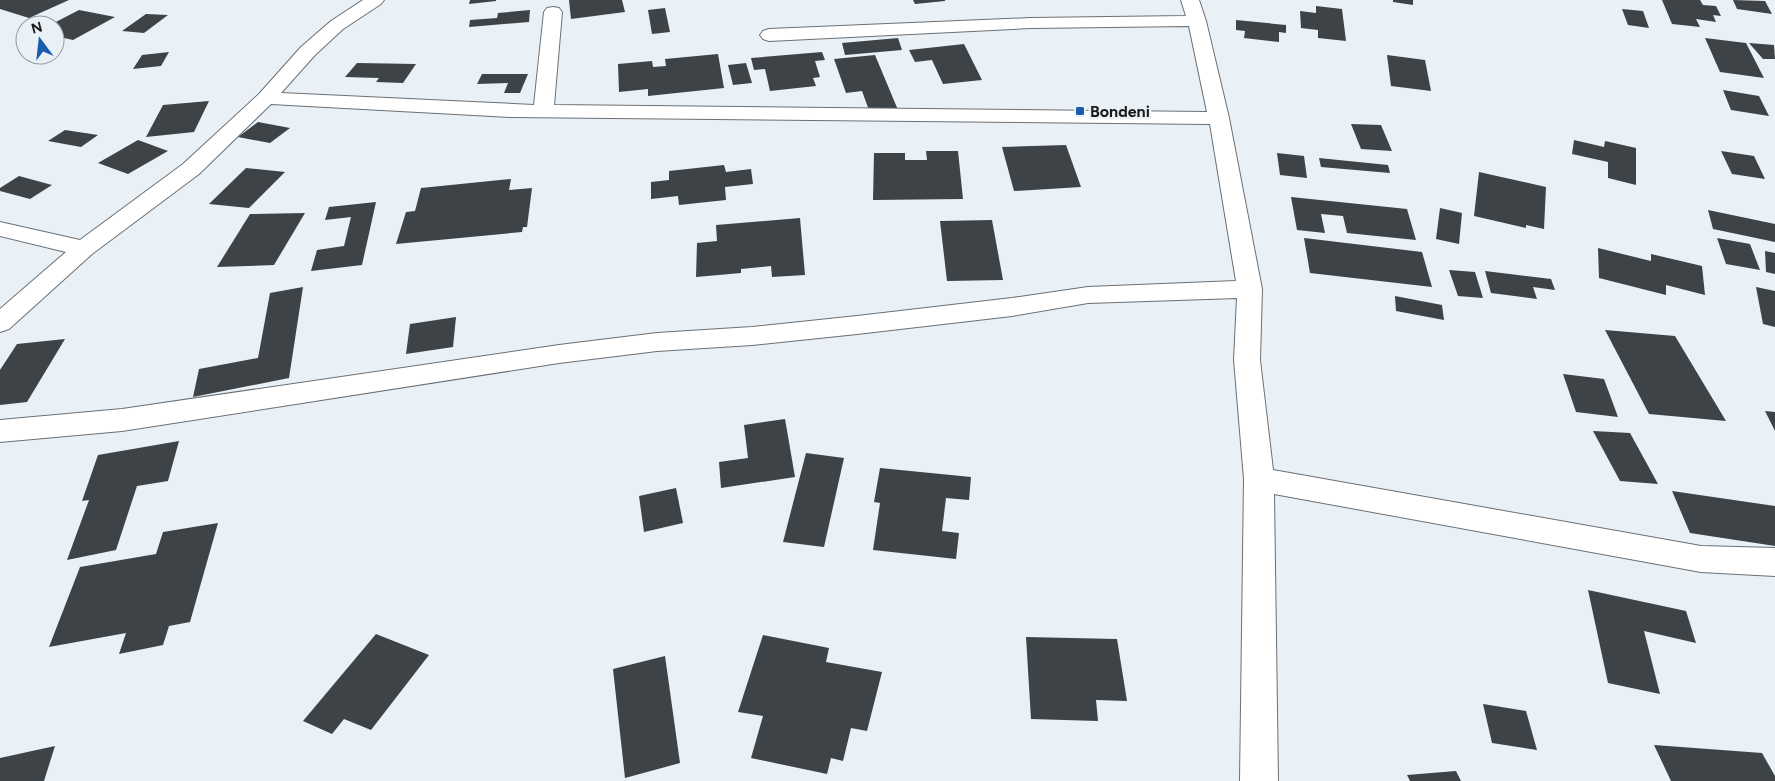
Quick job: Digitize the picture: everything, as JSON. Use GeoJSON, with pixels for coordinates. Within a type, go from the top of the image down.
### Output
{"type":"FeatureCollection","features":[{"type":"Feature","properties":{"kind":"street"},"geometry":{"type":"LineString","coordinates":[[0,323],[84,248],[191,169],[266,98],[308,51],[337,25],[375,0]]}},
{"type":"Feature","properties":{"kind":"street"},"geometry":{"type":"LineString","coordinates":[[769,36],[1031,24],[1194,10],[1219,118],[1250,289],[1247,360],[1259,479],[1259,781]]}},
{"type":"Feature","properties":{"kind":"street"},"geometry":{"type":"LineString","coordinates":[[543,111],[553,12]]}},
{"type":"Feature","properties":{"kind":"street"},"geometry":{"type":"LineString","coordinates":[[266,98],[543,111],[1219,118]]}},
{"type":"Feature","properties":{"kind":"street"},"geometry":{"type":"LineString","coordinates":[[0,228],[84,248]]}},
{"type":"Feature","properties":{"kind":"street"},"geometry":{"type":"LineString","coordinates":[[0,431],[122,420],[558,354],[656,342],[752,336],[847,326],[1012,307],[1088,295],[1250,289]]}},
{"type":"Feature","properties":{"kind":"street"},"geometry":{"type":"LineString","coordinates":[[1259,479],[1701,559],[1775,562]]}},
{"type":"Feature","properties":{"kind":"building"},"geometry":{"type":"Polygon","coordinates":[[[0,0],[69,0],[36,15],[19,15],[0,9],[0,0]]]}},
{"type":"Feature","properties":{"kind":"building"},"geometry":{"type":"Polygon","coordinates":[[[470,0],[496,0],[496,1],[469,4],[470,0]]]}},
{"type":"Feature","properties":{"kind":"building"},"geometry":{"type":"Polygon","coordinates":[[[569,0],[622,0],[625,12],[571,19],[569,0]]]}},
{"type":"Feature","properties":{"kind":"building"},"geometry":{"type":"Polygon","coordinates":[[[913,0],[945,0],[945,1],[915,4],[913,0]]]}},
{"type":"Feature","properties":{"kind":"building"},"geometry":{"type":"Polygon","coordinates":[[[1393,0],[1413,0],[1413,5],[1393,2],[1393,0]]]}},
{"type":"Feature","properties":{"kind":"building"},"geometry":{"type":"Polygon","coordinates":[[[1662,0],[1700,0],[1703,5],[1716,6],[1721,16],[1713,15],[1716,22],[1696,19],[1700,27],[1672,24],[1662,0]]]}},
{"type":"Feature","properties":{"kind":"building"},"geometry":{"type":"Polygon","coordinates":[[[1733,0],[1765,1],[1772,14],[1737,9],[1733,0]]]}},
{"type":"Feature","properties":{"kind":"building"},"geometry":{"type":"Polygon","coordinates":[[[1316,6],[1342,9],[1346,41],[1318,38],[1318,30],[1301,28],[1300,11],[1316,13],[1316,6]]]}},
{"type":"Feature","properties":{"kind":"building"},"geometry":{"type":"Polygon","coordinates":[[[665,8],[670,32],[652,34],[648,10],[665,8]]]}},
{"type":"Feature","properties":{"kind":"building"},"geometry":{"type":"Polygon","coordinates":[[[1622,9],[1643,11],[1649,28],[1628,25],[1622,9]]]}},
{"type":"Feature","properties":{"kind":"building"},"geometry":{"type":"Polygon","coordinates":[[[79,10],[115,17],[73,40],[65,38],[65,17],[79,10]]]}},
{"type":"Feature","properties":{"kind":"building"},"geometry":{"type":"Polygon","coordinates":[[[530,10],[529,22],[469,27],[470,20],[497,18],[498,13],[530,10]]]}},
{"type":"Feature","properties":{"kind":"building"},"geometry":{"type":"Polygon","coordinates":[[[146,14],[168,15],[144,33],[122,31],[146,14]]]}},
{"type":"Feature","properties":{"kind":"building"},"geometry":{"type":"Polygon","coordinates":[[[1236,20],[1286,25],[1286,33],[1279,32],[1279,42],[1244,38],[1245,31],[1236,30],[1236,20]]]}},
{"type":"Feature","properties":{"kind":"building"},"geometry":{"type":"Polygon","coordinates":[[[898,38],[902,50],[845,55],[842,43],[898,38]]]}},
{"type":"Feature","properties":{"kind":"building"},"geometry":{"type":"Polygon","coordinates":[[[1705,38],[1746,43],[1764,78],[1720,72],[1705,38]]]}},
{"type":"Feature","properties":{"kind":"building"},"geometry":{"type":"Polygon","coordinates":[[[1749,43],[1774,45],[1775,59],[1763,59],[1749,43]]]}},
{"type":"Feature","properties":{"kind":"building"},"geometry":{"type":"Polygon","coordinates":[[[964,44],[982,80],[943,84],[932,60],[915,62],[909,50],[964,44]]]}},
{"type":"Feature","properties":{"kind":"building"},"geometry":{"type":"Polygon","coordinates":[[[169,52],[161,66],[133,69],[142,55],[169,52]]]}},
{"type":"Feature","properties":{"kind":"building"},"geometry":{"type":"Polygon","coordinates":[[[822,52],[825,60],[815,61],[820,77],[813,78],[816,86],[770,91],[765,69],[754,70],[751,58],[822,52]]]}},
{"type":"Feature","properties":{"kind":"building"},"geometry":{"type":"Polygon","coordinates":[[[718,54],[724,88],[648,96],[648,89],[619,92],[618,64],[652,61],[653,67],[666,66],[665,59],[718,54]]]}},
{"type":"Feature","properties":{"kind":"building"},"geometry":{"type":"Polygon","coordinates":[[[875,55],[898,110],[870,113],[862,91],[846,93],[834,59],[875,55]]]}},
{"type":"Feature","properties":{"kind":"building"},"geometry":{"type":"Polygon","coordinates":[[[1387,55],[1425,60],[1431,91],[1391,86],[1387,55]]]}},
{"type":"Feature","properties":{"kind":"building"},"geometry":{"type":"Polygon","coordinates":[[[357,63],[416,64],[403,83],[376,82],[379,78],[345,77],[357,63]]]}},
{"type":"Feature","properties":{"kind":"building"},"geometry":{"type":"Polygon","coordinates":[[[746,63],[752,83],[733,85],[728,65],[746,63]]]}},
{"type":"Feature","properties":{"kind":"building"},"geometry":{"type":"Polygon","coordinates":[[[482,74],[528,74],[520,93],[504,93],[508,83],[477,84],[482,74]]]}},
{"type":"Feature","properties":{"kind":"building"},"geometry":{"type":"Polygon","coordinates":[[[1723,90],[1759,96],[1769,116],[1731,110],[1723,90]]]}},
{"type":"Feature","properties":{"kind":"building"},"geometry":{"type":"Polygon","coordinates":[[[209,101],[194,132],[146,137],[163,105],[209,101]]]}},
{"type":"Feature","properties":{"kind":"building"},"geometry":{"type":"Polygon","coordinates":[[[258,122],[290,128],[270,143],[238,137],[258,122]]]}},
{"type":"Feature","properties":{"kind":"building"},"geometry":{"type":"Polygon","coordinates":[[[1351,124],[1381,125],[1392,151],[1361,149],[1351,124]]]}},
{"type":"Feature","properties":{"kind":"building"},"geometry":{"type":"Polygon","coordinates":[[[65,130],[98,135],[81,147],[48,141],[65,130]]]}},
{"type":"Feature","properties":{"kind":"building"},"geometry":{"type":"Polygon","coordinates":[[[138,140],[168,151],[128,174],[98,163],[138,140]]]}},
{"type":"Feature","properties":{"kind":"building"},"geometry":{"type":"Polygon","coordinates":[[[1574,140],[1604,147],[1605,141],[1636,148],[1636,185],[1608,178],[1608,162],[1572,154],[1574,140]]]}},
{"type":"Feature","properties":{"kind":"building"},"geometry":{"type":"Polygon","coordinates":[[[1066,145],[1081,187],[1014,191],[1002,147],[1066,145]]]}},
{"type":"Feature","properties":{"kind":"building"},"geometry":{"type":"Polygon","coordinates":[[[926,151],[958,151],[963,199],[873,200],[874,153],[905,153],[905,160],[927,160],[926,151]]]}},
{"type":"Feature","properties":{"kind":"building"},"geometry":{"type":"Polygon","coordinates":[[[1721,151],[1754,156],[1765,179],[1732,174],[1721,151]]]}},
{"type":"Feature","properties":{"kind":"building"},"geometry":{"type":"Polygon","coordinates":[[[1277,153],[1304,156],[1307,178],[1280,175],[1277,153]]]}},
{"type":"Feature","properties":{"kind":"building"},"geometry":{"type":"Polygon","coordinates":[[[1319,158],[1388,165],[1390,173],[1321,167],[1319,158]]]}},
{"type":"Feature","properties":{"kind":"building"},"geometry":{"type":"Polygon","coordinates":[[[724,165],[726,172],[751,169],[753,184],[725,187],[726,200],[679,205],[678,196],[651,199],[651,182],[669,180],[669,171],[724,165]]]}},
{"type":"Feature","properties":{"kind":"building"},"geometry":{"type":"Polygon","coordinates":[[[246,168],[285,172],[249,208],[209,204],[246,168]]]}},
{"type":"Feature","properties":{"kind":"building"},"geometry":{"type":"Polygon","coordinates":[[[1479,172],[1546,187],[1544,229],[1526,225],[1526,228],[1474,216],[1479,172]]]}},
{"type":"Feature","properties":{"kind":"building"},"geometry":{"type":"Polygon","coordinates":[[[19,176],[52,185],[30,199],[0,191],[0,188],[19,176]]]}},
{"type":"Feature","properties":{"kind":"building"},"geometry":{"type":"Polygon","coordinates":[[[511,179],[509,190],[532,188],[527,227],[523,227],[522,232],[396,244],[406,212],[415,211],[421,188],[511,179]]]}},
{"type":"Feature","properties":{"kind":"building"},"geometry":{"type":"Polygon","coordinates":[[[1291,197],[1407,209],[1416,240],[1347,233],[1343,216],[1321,214],[1325,233],[1297,230],[1291,197]]]}},
{"type":"Feature","properties":{"kind":"building"},"geometry":{"type":"Polygon","coordinates":[[[376,202],[362,265],[311,271],[317,250],[344,246],[351,217],[325,220],[329,207],[376,202]]]}},
{"type":"Feature","properties":{"kind":"building"},"geometry":{"type":"Polygon","coordinates":[[[1440,208],[1462,213],[1459,244],[1436,239],[1440,208]]]}},
{"type":"Feature","properties":{"kind":"building"},"geometry":{"type":"Polygon","coordinates":[[[1708,210],[1775,224],[1775,242],[1713,229],[1708,210]]]}},
{"type":"Feature","properties":{"kind":"building"},"geometry":{"type":"Polygon","coordinates":[[[305,213],[274,265],[217,267],[250,214],[305,213]]]}},
{"type":"Feature","properties":{"kind":"building"},"geometry":{"type":"Polygon","coordinates":[[[800,218],[805,275],[772,277],[771,266],[741,269],[741,273],[696,277],[697,243],[717,241],[716,225],[800,218]]]}},
{"type":"Feature","properties":{"kind":"building"},"geometry":{"type":"Polygon","coordinates":[[[992,220],[1003,280],[947,281],[940,221],[992,220]]]}},
{"type":"Feature","properties":{"kind":"building"},"geometry":{"type":"Polygon","coordinates":[[[1304,238],[1422,252],[1432,287],[1310,273],[1304,238]]]}},
{"type":"Feature","properties":{"kind":"building"},"geometry":{"type":"Polygon","coordinates":[[[1717,238],[1750,244],[1760,270],[1726,264],[1717,238]]]}},
{"type":"Feature","properties":{"kind":"building"},"geometry":{"type":"Polygon","coordinates":[[[1598,248],[1651,261],[1651,254],[1702,266],[1705,295],[1666,285],[1666,295],[1599,278],[1598,248]]]}},
{"type":"Feature","properties":{"kind":"building"},"geometry":{"type":"Polygon","coordinates":[[[1765,251],[1775,253],[1775,274],[1766,272],[1765,251]]]}},
{"type":"Feature","properties":{"kind":"building"},"geometry":{"type":"Polygon","coordinates":[[[1449,270],[1475,272],[1483,298],[1458,296],[1449,270]]]}},
{"type":"Feature","properties":{"kind":"building"},"geometry":{"type":"Polygon","coordinates":[[[1485,271],[1551,279],[1555,290],[1533,287],[1537,299],[1491,293],[1485,271]]]}},
{"type":"Feature","properties":{"kind":"building"},"geometry":{"type":"Polygon","coordinates":[[[303,287],[289,378],[193,397],[199,369],[258,358],[270,293],[303,287]]]}},
{"type":"Feature","properties":{"kind":"building"},"geometry":{"type":"Polygon","coordinates":[[[1756,287],[1775,291],[1775,327],[1763,324],[1756,287]]]}},
{"type":"Feature","properties":{"kind":"building"},"geometry":{"type":"Polygon","coordinates":[[[1395,296],[1442,305],[1444,320],[1396,311],[1395,296]]]}},
{"type":"Feature","properties":{"kind":"building"},"geometry":{"type":"Polygon","coordinates":[[[456,317],[453,347],[406,354],[410,324],[456,317]]]}},
{"type":"Feature","properties":{"kind":"building"},"geometry":{"type":"Polygon","coordinates":[[[1605,330],[1675,336],[1726,421],[1649,414],[1605,330]]]}},
{"type":"Feature","properties":{"kind":"building"},"geometry":{"type":"Polygon","coordinates":[[[65,339],[27,402],[0,405],[0,370],[17,344],[65,339]]]}},
{"type":"Feature","properties":{"kind":"building"},"geometry":{"type":"Polygon","coordinates":[[[1563,374],[1604,379],[1618,417],[1576,412],[1563,374]]]}},
{"type":"Feature","properties":{"kind":"building"},"geometry":{"type":"Polygon","coordinates":[[[1765,411],[1775,412],[1775,431],[1765,411]]]}},
{"type":"Feature","properties":{"kind":"building"},"geometry":{"type":"Polygon","coordinates":[[[785,419],[795,477],[721,488],[719,462],[748,458],[744,425],[785,419]]]}},
{"type":"Feature","properties":{"kind":"building"},"geometry":{"type":"Polygon","coordinates":[[[1593,431],[1630,433],[1658,484],[1620,481],[1593,431]]]}},
{"type":"Feature","properties":{"kind":"building"},"geometry":{"type":"Polygon","coordinates":[[[179,441],[168,481],[137,486],[116,550],[67,560],[89,500],[82,501],[98,455],[179,441]]]}},
{"type":"Feature","properties":{"kind":"building"},"geometry":{"type":"Polygon","coordinates":[[[806,453],[844,458],[824,547],[783,542],[806,453]]]}},
{"type":"Feature","properties":{"kind":"building"},"geometry":{"type":"Polygon","coordinates":[[[880,468],[971,477],[969,500],[946,498],[942,531],[959,533],[956,559],[873,550],[880,503],[874,502],[880,468]]]}},
{"type":"Feature","properties":{"kind":"building"},"geometry":{"type":"Polygon","coordinates":[[[676,488],[683,523],[644,532],[639,496],[676,488]]]}},
{"type":"Feature","properties":{"kind":"building"},"geometry":{"type":"Polygon","coordinates":[[[1672,491],[1775,506],[1775,546],[1690,533],[1672,491]]]}},
{"type":"Feature","properties":{"kind":"building"},"geometry":{"type":"Polygon","coordinates":[[[218,523],[190,622],[169,626],[163,645],[119,654],[126,633],[49,647],[80,567],[156,554],[163,532],[218,523]]]}},
{"type":"Feature","properties":{"kind":"building"},"geometry":{"type":"Polygon","coordinates":[[[1588,590],[1686,611],[1696,643],[1644,631],[1660,694],[1608,683],[1588,590]]]}},
{"type":"Feature","properties":{"kind":"building"},"geometry":{"type":"Polygon","coordinates":[[[376,634],[429,655],[371,730],[344,719],[332,734],[303,721],[376,634]]]}},
{"type":"Feature","properties":{"kind":"building"},"geometry":{"type":"Polygon","coordinates":[[[763,635],[829,648],[826,662],[882,672],[867,731],[851,728],[843,761],[831,758],[827,774],[751,758],[763,716],[738,712],[763,635]]]}},
{"type":"Feature","properties":{"kind":"building"},"geometry":{"type":"Polygon","coordinates":[[[1026,637],[1117,639],[1127,701],[1096,700],[1098,721],[1031,719],[1026,637]]]}},
{"type":"Feature","properties":{"kind":"building"},"geometry":{"type":"Polygon","coordinates":[[[665,656],[680,763],[625,778],[613,669],[665,656]]]}},
{"type":"Feature","properties":{"kind":"building"},"geometry":{"type":"Polygon","coordinates":[[[1483,704],[1526,711],[1537,750],[1492,743],[1483,704]]]}},
{"type":"Feature","properties":{"kind":"building"},"geometry":{"type":"Polygon","coordinates":[[[1654,745],[1762,753],[1775,776],[1775,781],[1671,781],[1654,745]]]}},
{"type":"Feature","properties":{"kind":"building"},"geometry":{"type":"Polygon","coordinates":[[[55,746],[44,781],[0,781],[0,758],[55,746]]]}},
{"type":"Feature","properties":{"kind":"building"},"geometry":{"type":"Polygon","coordinates":[[[1456,771],[1461,781],[1410,781],[1407,775],[1456,771]]]}},
{"type":"Feature","properties":{"kind":"place","name":"Bondeni"},"geometry":{"type":"Point","coordinates":[1080,111]}}]}
